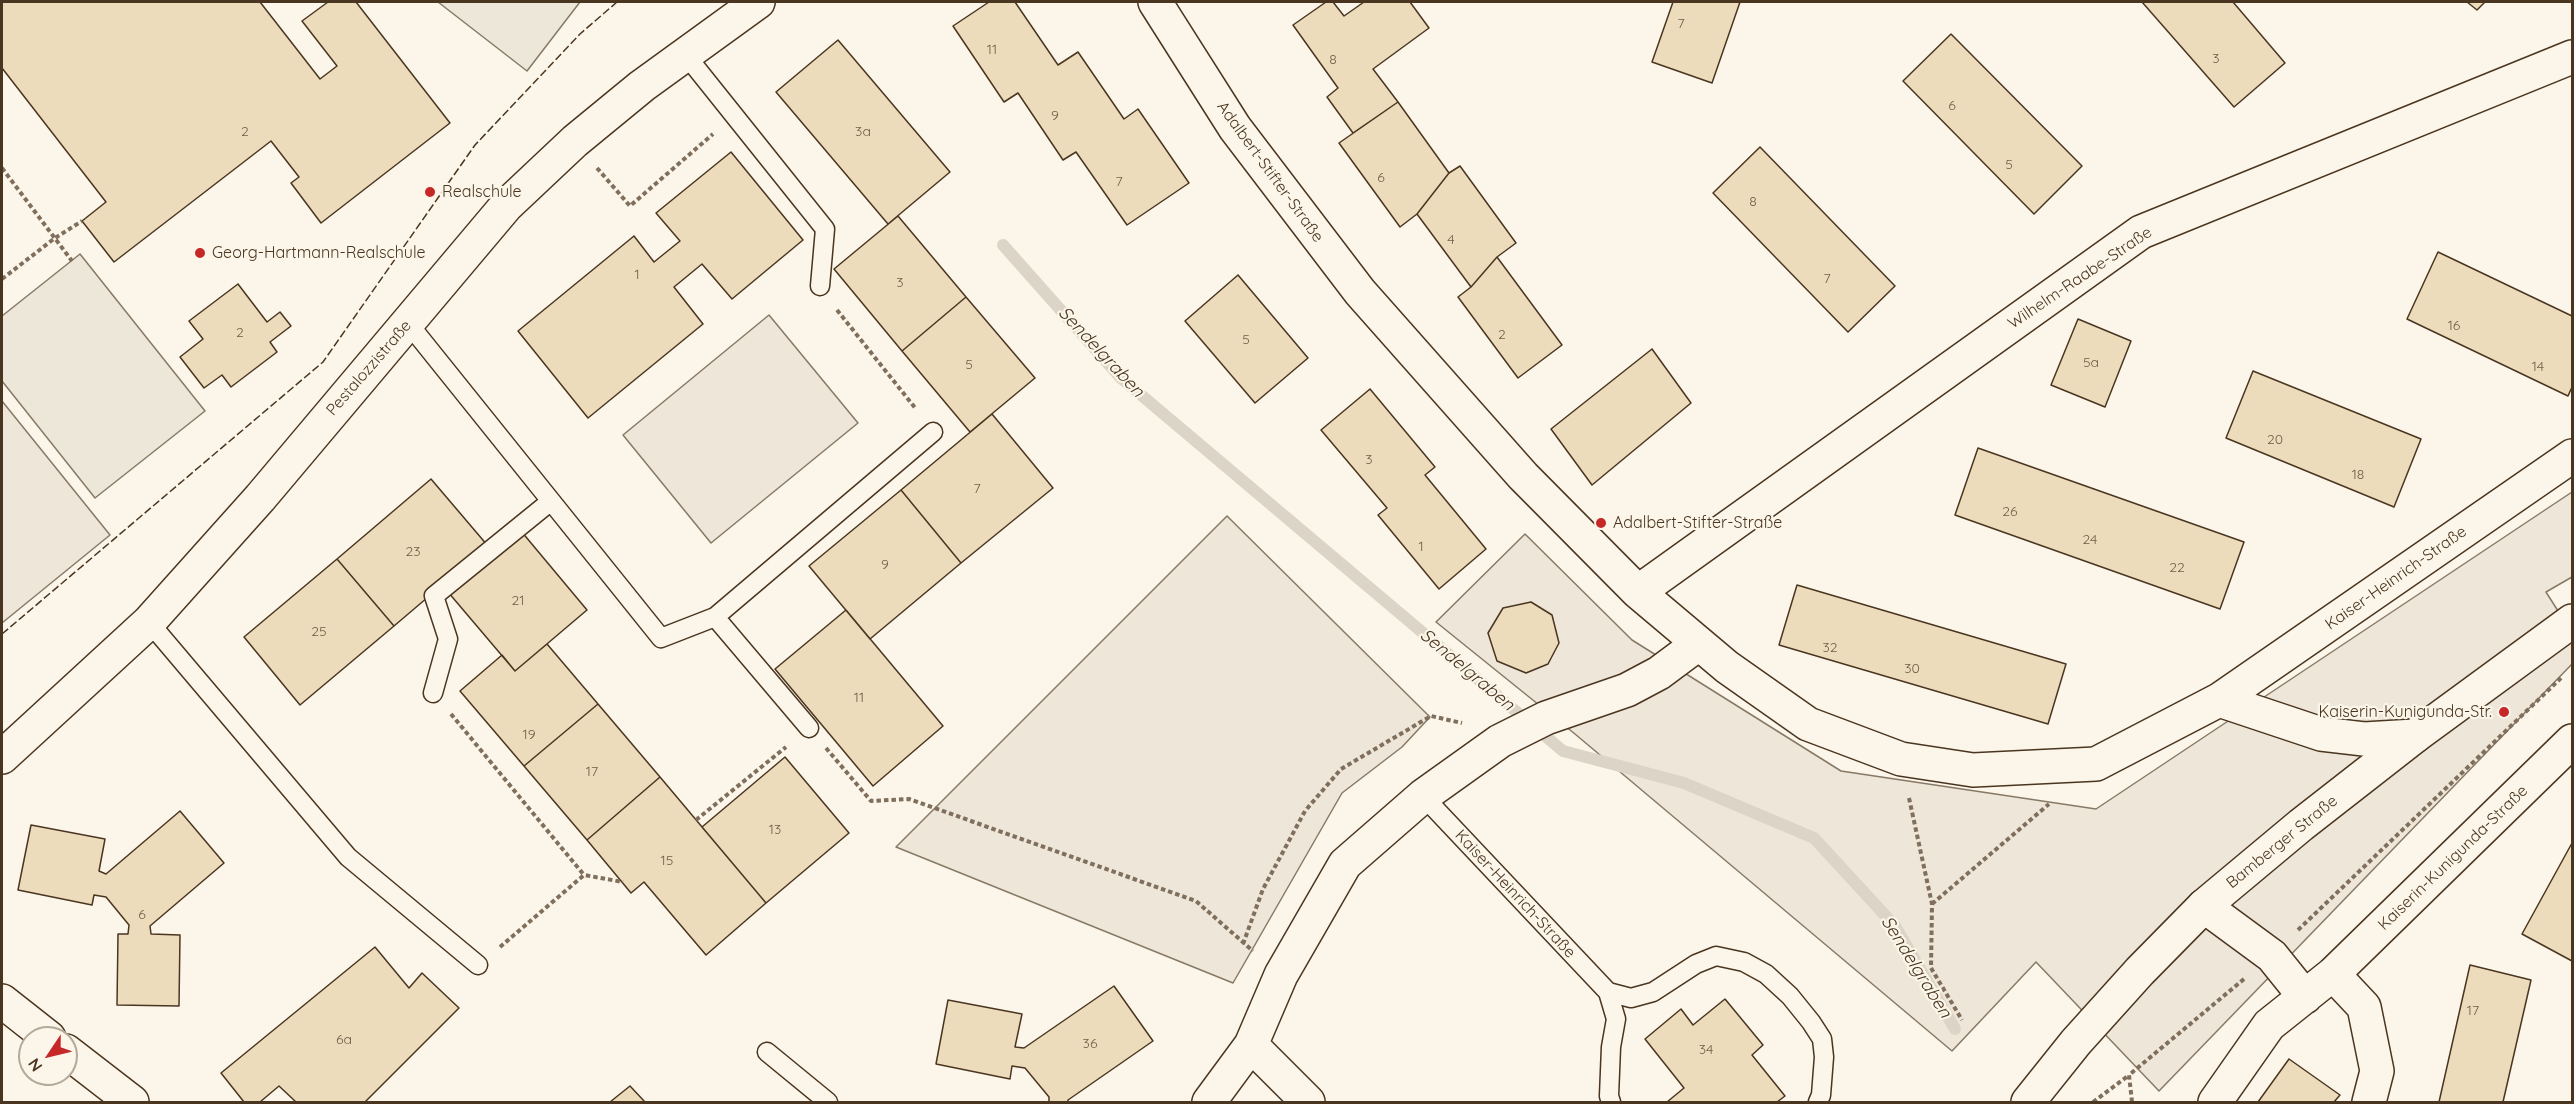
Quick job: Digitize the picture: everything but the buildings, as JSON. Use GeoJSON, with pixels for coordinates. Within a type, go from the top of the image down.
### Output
{"type":"FeatureCollection","features":[{"type":"Feature","properties":{"kind":"street","name":"Pestalozzistraße"},"geometry":{"type":"LineString","coordinates":[[2,757],[149,622],[260,498],[506,206],[575,141],[642,86],[758,2]]}},
{"type":"Feature","properties":{"kind":"street","name":"Adalbert-Stifter-Straße"},"geometry":{"type":"LineString","coordinates":[[1155,2],[1234,128],[1360,292],[1523,476],[1638,592],[1698,644]]}},
{"type":"Feature","properties":{"kind":"street","name":"Wilhelm-Raabe-Straße"},"geometry":{"type":"LineString","coordinates":[[1638,592],[2141,232],[2572,57]]}},
{"type":"Feature","properties":{"kind":"street","name":"Kaiser-Heinrich-Straße"},"geometry":{"type":"LineString","coordinates":[[1698,644],[1808,724],[1901,759],[1973,770],[2096,764],[2219,700],[2572,456]]}},
{"type":"Feature","properties":{"kind":"street","name":"Bamberger Straße"},"geometry":{"type":"LineString","coordinates":[[2028,1102],[2076,1042],[2140,971],[2204,906],[2301,825],[2415,736],[2572,621]]}},
{"type":"Feature","properties":{"kind":"street"},"geometry":{"type":"LineString","coordinates":[[1209,1102],[1251,1045],[1281,975],[1345,864],[1423,796],[1500,741],[1546,717],[1627,690],[1659,673],[1698,644]]}},
{"type":"Feature","properties":{"kind":"street"},"geometry":{"type":"LineString","coordinates":[[2219,700],[2321,734],[2364,739],[2415,736]]}},
{"type":"Feature","properties":{"kind":"street","name":"Kaiserin-Kunigunda-Straße"},"geometry":{"type":"LineString","coordinates":[[2215,1102],[2269,1024],[2333,974],[2572,741]]}},
{"type":"Feature","properties":{"kind":"street"},"geometry":{"type":"LineString","coordinates":[[2204,906],[2272,956],[2305,997]]}},
{"type":"Feature","properties":{"kind":"street"},"geometry":{"type":"LineString","coordinates":[[2333,974],[2364,1007],[2377,1071],[2369,1102]]}},
{"type":"Feature","properties":{"kind":"street"},"geometry":{"type":"LineString","coordinates":[[2,1001],[34,1026]]}},
{"type":"Feature","properties":{"kind":"street"},"geometry":{"type":"LineString","coordinates":[[1251,1045],[1308,1102]]}},
{"type":"Feature","properties":{"kind":"street"},"geometry":{"type":"LineString","coordinates":[[78,1060],[132,1102]]}},
{"type":"Feature","properties":{"kind":"lane"},"geometry":{"type":"LineString","coordinates":[[685,54],[825,229],[820,285]]}},
{"type":"Feature","properties":{"kind":"lane"},"geometry":{"type":"LineString","coordinates":[[408,323],[661,638],[715,616],[933,432]]}},
{"type":"Feature","properties":{"kind":"lane"},"geometry":{"type":"LineString","coordinates":[[433,693],[448,639],[434,596],[551,501]]}},
{"type":"Feature","properties":{"kind":"lane"},"geometry":{"type":"LineString","coordinates":[[715,616],[809,728]]}},
{"type":"Feature","properties":{"kind":"lane"},"geometry":{"type":"LineString","coordinates":[[149,622],[348,857],[478,964]]}},
{"type":"Feature","properties":{"kind":"lane","name":"Kaiser-Heinrich-Straße"},"geometry":{"type":"LineString","coordinates":[[1423,796],[1608,992],[1616,1019],[1611,1047],[1609,1096],[1611,1102]]}},
{"type":"Feature","properties":{"kind":"lane"},"geometry":{"type":"LineString","coordinates":[[1608,992],[1631,998],[1653,992],[1696,964],[1716,956],[1744,963],[1766,974],[1790,996],[1811,1022],[1821,1040],[1824,1057],[1821,1095],[1818,1102]]}},
{"type":"Feature","properties":{"kind":"lane"},"geometry":{"type":"LineString","coordinates":[[767,1052],[828,1102]]}},
{"type":"Feature","properties":{"kind":"path"},"geometry":{"type":"LineString","coordinates":[[575,141],[630,206],[734,116]]}},
{"type":"Feature","properties":{"kind":"path"},"geometry":{"type":"LineString","coordinates":[[2,168],[72,261]]}},
{"type":"Feature","properties":{"kind":"path"},"geometry":{"type":"LineString","coordinates":[[2,279],[55,238],[82,221]]}},
{"type":"Feature","properties":{"kind":"path"},"geometry":{"type":"LineString","coordinates":[[842,317],[903,393]]}},
{"type":"Feature","properties":{"kind":"path"},"geometry":{"type":"LineString","coordinates":[[2093,1102],[2129,1075],[2272,956],[2564,675]]}},
{"type":"Feature","properties":{"kind":"path"},"geometry":{"type":"LineString","coordinates":[[433,693],[584,875],[624,882]]}},
{"type":"Feature","properties":{"kind":"path"},"geometry":{"type":"LineString","coordinates":[[1243,944],[1263,889],[1305,811],[1341,769],[1431,716],[1478,727],[1500,741]]}},
{"type":"Feature","properties":{"kind":"path"},"geometry":{"type":"LineString","coordinates":[[696,820],[809,728],[871,801],[909,799],[1196,901],[1281,975]]}},
{"type":"Feature","properties":{"kind":"path"},"geometry":{"type":"LineString","coordinates":[[1901,759],[1932,904],[1931,968],[1962,1020]]}},
{"type":"Feature","properties":{"kind":"path"},"geometry":{"type":"LineString","coordinates":[[1932,904],[2050,803]]}},
{"type":"Feature","properties":{"kind":"path"},"geometry":{"type":"LineString","coordinates":[[478,964],[584,875]]}},
{"type":"Feature","properties":{"kind":"path"},"geometry":{"type":"LineString","coordinates":[[2129,1075],[2132,1102]]}},
{"type":"Feature","properties":{"kind":"shaded area"},"geometry":{"type":"Polygon","coordinates":[[[438,2],[580,2],[527,71],[438,2]]]}},
{"type":"Feature","properties":{"kind":"shaded area"},"geometry":{"type":"Polygon","coordinates":[[[80,254],[205,411],[95,498],[2,381],[2,316],[80,254]]]}},
{"type":"Feature","properties":{"kind":"shaded area"},"geometry":{"type":"Polygon","coordinates":[[[769,315],[858,423],[711,543],[623,435],[769,315]]]}},
{"type":"Feature","properties":{"kind":"shaded area"},"geometry":{"type":"Polygon","coordinates":[[[2,401],[110,535],[2,623],[2,401]]]}},
{"type":"Feature","properties":{"kind":"shaded area"},"geometry":{"type":"Polygon","coordinates":[[[2572,492],[2572,577],[2546,592],[2572,633],[2572,664],[2159,1091],[2036,962],[1952,1051],[1575,734],[1436,622],[1525,534],[1632,640],[1841,771],[2096,809],[2572,492]]]}},
{"type":"Feature","properties":{"kind":"shaded area"},"geometry":{"type":"Polygon","coordinates":[[[1227,516],[1430,717],[1402,747],[1342,793],[1233,983],[896,847],[1227,516]]]}},
{"type":"Feature","properties":{"kind":"waterway","name":"Sendelgraben"},"geometry":{"type":"LineString","coordinates":[[1003,245],[1121,378],[1563,751],[1684,783],[1814,838],[1895,926],[1955,1029]]}},
{"type":"Feature","properties":{"kind":"fence"},"geometry":{"type":"LineString","coordinates":[[2,634],[323,362],[475,145],[580,34],[617,2]]}},
{"type":"Feature","properties":{"kind":"place","name":"Realschule"},"geometry":{"type":"Point","coordinates":[430,192]}},
{"type":"Feature","properties":{"kind":"place","name":"Georg-Hartmann-Realschule"},"geometry":{"type":"Point","coordinates":[200,253]}},
{"type":"Feature","properties":{"kind":"place","name":"Adalbert-Stifter-Straße"},"geometry":{"type":"Point","coordinates":[1601,523]}},
{"type":"Feature","properties":{"kind":"place","name":"Kaiserin-Kunigunda-Str."},"geometry":{"type":"Point","coordinates":[2504,712]}}]}
